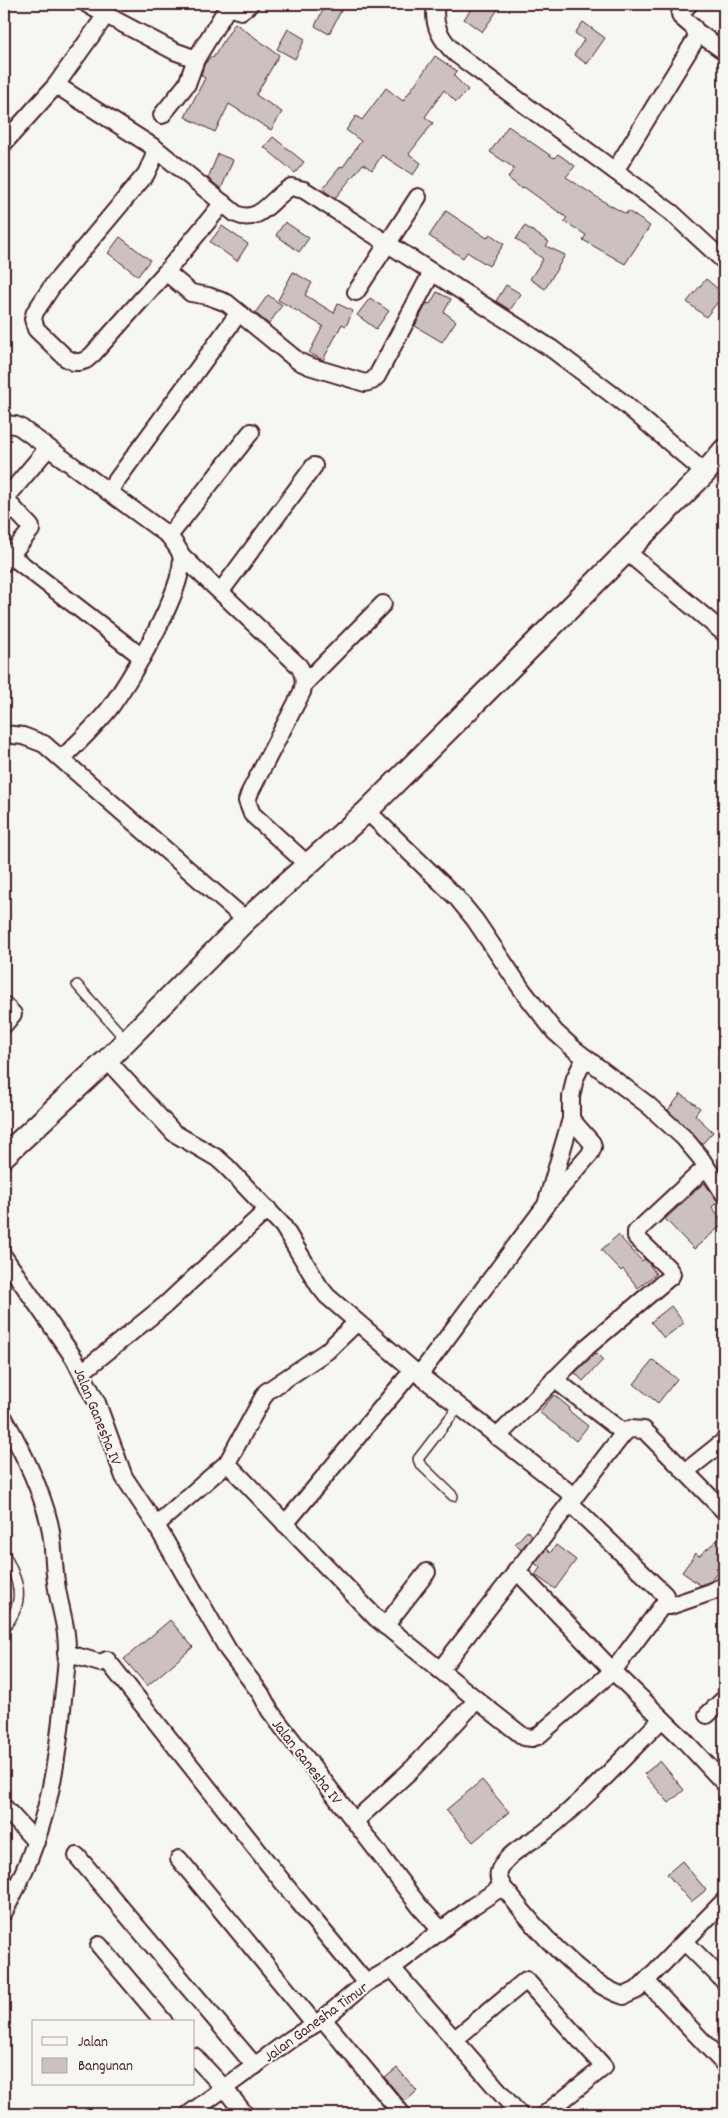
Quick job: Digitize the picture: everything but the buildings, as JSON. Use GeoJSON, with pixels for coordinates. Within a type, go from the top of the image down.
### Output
{"type":"FeatureCollection","features":[{"type":"Feature","properties":{"kind":"street"},"geometry":{"type":"LineString","coordinates":[[87,4],[174,51],[196,59]]}},
{"type":"Feature","properties":{"kind":"street"},"geometry":{"type":"LineString","coordinates":[[162,115],[187,84],[196,59],[226,10],[232,8],[241,11],[250,4]]}},
{"type":"Feature","properties":{"kind":"street"},"geometry":{"type":"LineString","coordinates":[[436,4],[435,21],[441,37],[447,45],[672,213],[724,261]]}},
{"type":"Feature","properties":{"kind":"street"},"geometry":{"type":"LineString","coordinates":[[689,4],[680,14],[681,17],[697,32],[724,51]]}},
{"type":"Feature","properties":{"kind":"street"},"geometry":{"type":"LineString","coordinates":[[4,143],[56,86],[106,15]]}},
{"type":"Feature","properties":{"kind":"street"},"geometry":{"type":"LineString","coordinates":[[615,171],[696,41],[697,32]]}},
{"type":"Feature","properties":{"kind":"street"},"geometry":{"type":"LineString","coordinates":[[56,86],[155,148],[236,214],[250,218],[260,213],[286,190],[297,188],[388,243],[552,349],[626,405],[706,473]]}},
{"type":"Feature","properties":{"kind":"street"},"geometry":{"type":"LineString","coordinates":[[155,148],[153,159],[146,174],[53,285],[35,312],[33,324],[36,329],[66,358],[74,362],[86,360],[166,272],[222,203]]}},
{"type":"Feature","properties":{"kind":"street"},"geometry":{"type":"LineString","coordinates":[[356,292],[418,197]]}},
{"type":"Feature","properties":{"kind":"street"},"geometry":{"type":"LineString","coordinates":[[166,272],[191,293],[221,300],[298,361],[365,382],[377,376],[432,272]]}},
{"type":"Feature","properties":{"kind":"street"},"geometry":{"type":"LineString","coordinates":[[108,492],[238,314]]}},
{"type":"Feature","properties":{"kind":"street"},"geometry":{"type":"LineString","coordinates":[[4,424],[15,424],[20,427],[169,536],[181,555],[299,666],[304,674],[305,683],[302,692],[247,801],[252,814],[308,865]]}},
{"type":"Feature","properties":{"kind":"street"},"geometry":{"type":"LineString","coordinates":[[169,536],[251,432]]}},
{"type":"Feature","properties":{"kind":"street"},"geometry":{"type":"LineString","coordinates":[[48,448],[4,499],[31,527],[30,532],[7,559],[142,657]]}},
{"type":"Feature","properties":{"kind":"street"},"geometry":{"type":"LineString","coordinates":[[4,1156],[107,1060],[246,920],[367,811],[706,473],[724,450]]}},
{"type":"Feature","properties":{"kind":"street"},"geometry":{"type":"LineString","coordinates":[[221,591],[314,466]]}},
{"type":"Feature","properties":{"kind":"street"},"geometry":{"type":"LineString","coordinates":[[627,552],[724,633]]}},
{"type":"Feature","properties":{"kind":"street"},"geometry":{"type":"LineString","coordinates":[[62,759],[108,709],[142,657],[178,582],[182,568],[181,555]]}},
{"type":"Feature","properties":{"kind":"street"},"geometry":{"type":"LineString","coordinates":[[305,683],[383,604]]}},
{"type":"Feature","properties":{"kind":"street"},"geometry":{"type":"LineString","coordinates":[[4,734],[33,738],[44,744],[246,920]]}},
{"type":"Feature","properties":{"kind":"street"},"geometry":{"type":"LineString","coordinates":[[367,811],[457,898],[476,920],[538,1012],[555,1032],[684,1138],[724,1194]]}},
{"type":"Feature","properties":{"kind":"street"},"geometry":{"type":"LineString","coordinates":[[4,1005],[13,1014],[4,1025]]}},
{"type":"Feature","properties":{"kind":"street"},"geometry":{"type":"LineString","coordinates":[[546,1204],[571,1119],[572,1091],[575,1078],[585,1058]]}},
{"type":"Feature","properties":{"kind":"street"},"geometry":{"type":"LineString","coordinates":[[107,1060],[174,1133],[217,1158],[228,1167],[284,1226],[318,1286],[356,1322],[572,1500],[665,1595],[666,1599],[663,1606],[613,1671],[538,1736],[532,1738],[524,1737],[385,1626],[227,1463]]}},
{"type":"Feature","properties":{"kind":"street"},"geometry":{"type":"LineString","coordinates":[[285,1524],[416,1372],[546,1204],[590,1154],[593,1147],[571,1119]]}},
{"type":"Feature","properties":{"kind":"street"},"geometry":{"type":"LineString","coordinates":[[497,1437],[587,1347],[671,1276],[672,1274],[668,1268],[636,1237],[636,1232],[706,1167]]}},
{"type":"Feature","properties":{"kind":"street"},"geometry":{"type":"LineString","coordinates":[[82,1372],[165,1305],[268,1209]]}},
{"type":"Feature","properties":{"kind":"street","name":"Jalan Ganesha IV"},"geometry":{"type":"LineString","coordinates":[[4,1257],[82,1372],[97,1403],[124,1477],[156,1526],[228,1650],[261,1694],[270,1711],[420,1907],[440,1929]]}},
{"type":"Feature","properties":{"kind":"street"},"geometry":{"type":"LineString","coordinates":[[156,1526],[227,1463],[266,1392],[327,1351],[356,1322]]}},
{"type":"Feature","properties":{"kind":"street"},"geometry":{"type":"LineString","coordinates":[[554,1378],[624,1432]]}},
{"type":"Feature","properties":{"kind":"street"},"geometry":{"type":"LineString","coordinates":[[4,1418],[19,1445],[49,1522],[56,1582],[66,1636],[61,1722],[55,1775],[48,1806],[36,1842],[4,1912]]}},
{"type":"Feature","properties":{"kind":"street"},"geometry":{"type":"LineString","coordinates":[[440,1670],[624,1432],[630,1429],[644,1430],[724,1511]]}},
{"type":"Feature","properties":{"kind":"street"},"geometry":{"type":"LineString","coordinates":[[685,1472],[724,1441]]}},
{"type":"Feature","properties":{"kind":"street"},"geometry":{"type":"LineString","coordinates":[[516,1570],[613,1671],[683,1738],[724,1783]]}},
{"type":"Feature","properties":{"kind":"street"},"geometry":{"type":"LineString","coordinates":[[385,1626],[427,1572]]}},
{"type":"Feature","properties":{"kind":"street"},"geometry":{"type":"LineString","coordinates":[[663,1606],[670,1606],[723,1586]]}},
{"type":"Feature","properties":{"kind":"street"},"geometry":{"type":"LineString","coordinates":[[66,1652],[100,1663],[107,1660],[293,1895],[366,1982]]}},
{"type":"Feature","properties":{"kind":"street"},"geometry":{"type":"LineString","coordinates":[[355,1821],[412,1769],[477,1700]]}},
{"type":"Feature","properties":{"kind":"street"},"geometry":{"type":"LineString","coordinates":[[707,1715],[724,1700]]}},
{"type":"Feature","properties":{"kind":"street"},"geometry":{"type":"LineString","coordinates":[[662,1719],[546,1831],[503,1864],[499,1871],[498,1879],[505,1890],[562,1953],[603,1987],[624,1996],[637,1990],[724,1901]]}},
{"type":"Feature","properties":{"kind":"street"},"geometry":{"type":"LineString","coordinates":[[4,1807],[36,1842]]}},
{"type":"Feature","properties":{"kind":"street"},"geometry":{"type":"LineString","coordinates":[[77,1856],[255,2066]]}},
{"type":"Feature","properties":{"kind":"street"},"geometry":{"type":"LineString","coordinates":[[179,1858],[402,2114]]}},
{"type":"Feature","properties":{"kind":"street"},"geometry":{"type":"LineString","coordinates":[[440,1929],[499,1889],[505,1890]]}},
{"type":"Feature","properties":{"kind":"street","name":"Jalan Ganesha Timur"},"geometry":{"type":"LineString","coordinates":[[189,2114],[319,2021],[366,1982],[392,1968],[440,1929]]}},
{"type":"Feature","properties":{"kind":"street"},"geometry":{"type":"LineString","coordinates":[[685,1942],[724,1981]]}},
{"type":"Feature","properties":{"kind":"street"},"geometry":{"type":"LineString","coordinates":[[99,1946],[162,2020]]}},
{"type":"Feature","properties":{"kind":"street"},"geometry":{"type":"LineString","coordinates":[[392,1968],[519,2114]]}},
{"type":"Feature","properties":{"kind":"street"},"geometry":{"type":"LineString","coordinates":[[454,2040],[526,1980],[604,2067],[545,2114]]}},
{"type":"Feature","properties":{"kind":"street"},"geometry":{"type":"LineString","coordinates":[[646,1981],[724,2064]]}},
{"type":"Feature","properties":{"kind":"street"},"geometry":{"type":"LineString","coordinates":[[195,2057],[245,2114]]}},
{"type":"Feature","properties":{"kind":"lane"},"geometry":{"type":"LineString","coordinates":[[77,985],[126,1041]]}},
{"type":"Feature","properties":{"kind":"lane"},"geometry":{"type":"LineString","coordinates":[[453,1496],[420,1464],[418,1459],[459,1406]]}},
{"type":"Feature","properties":{"kind":"lane"},"geometry":{"type":"LineString","coordinates":[[4,1553],[16,1576],[19,1587],[16,1608],[12,1619],[4,1628]]}}]}
